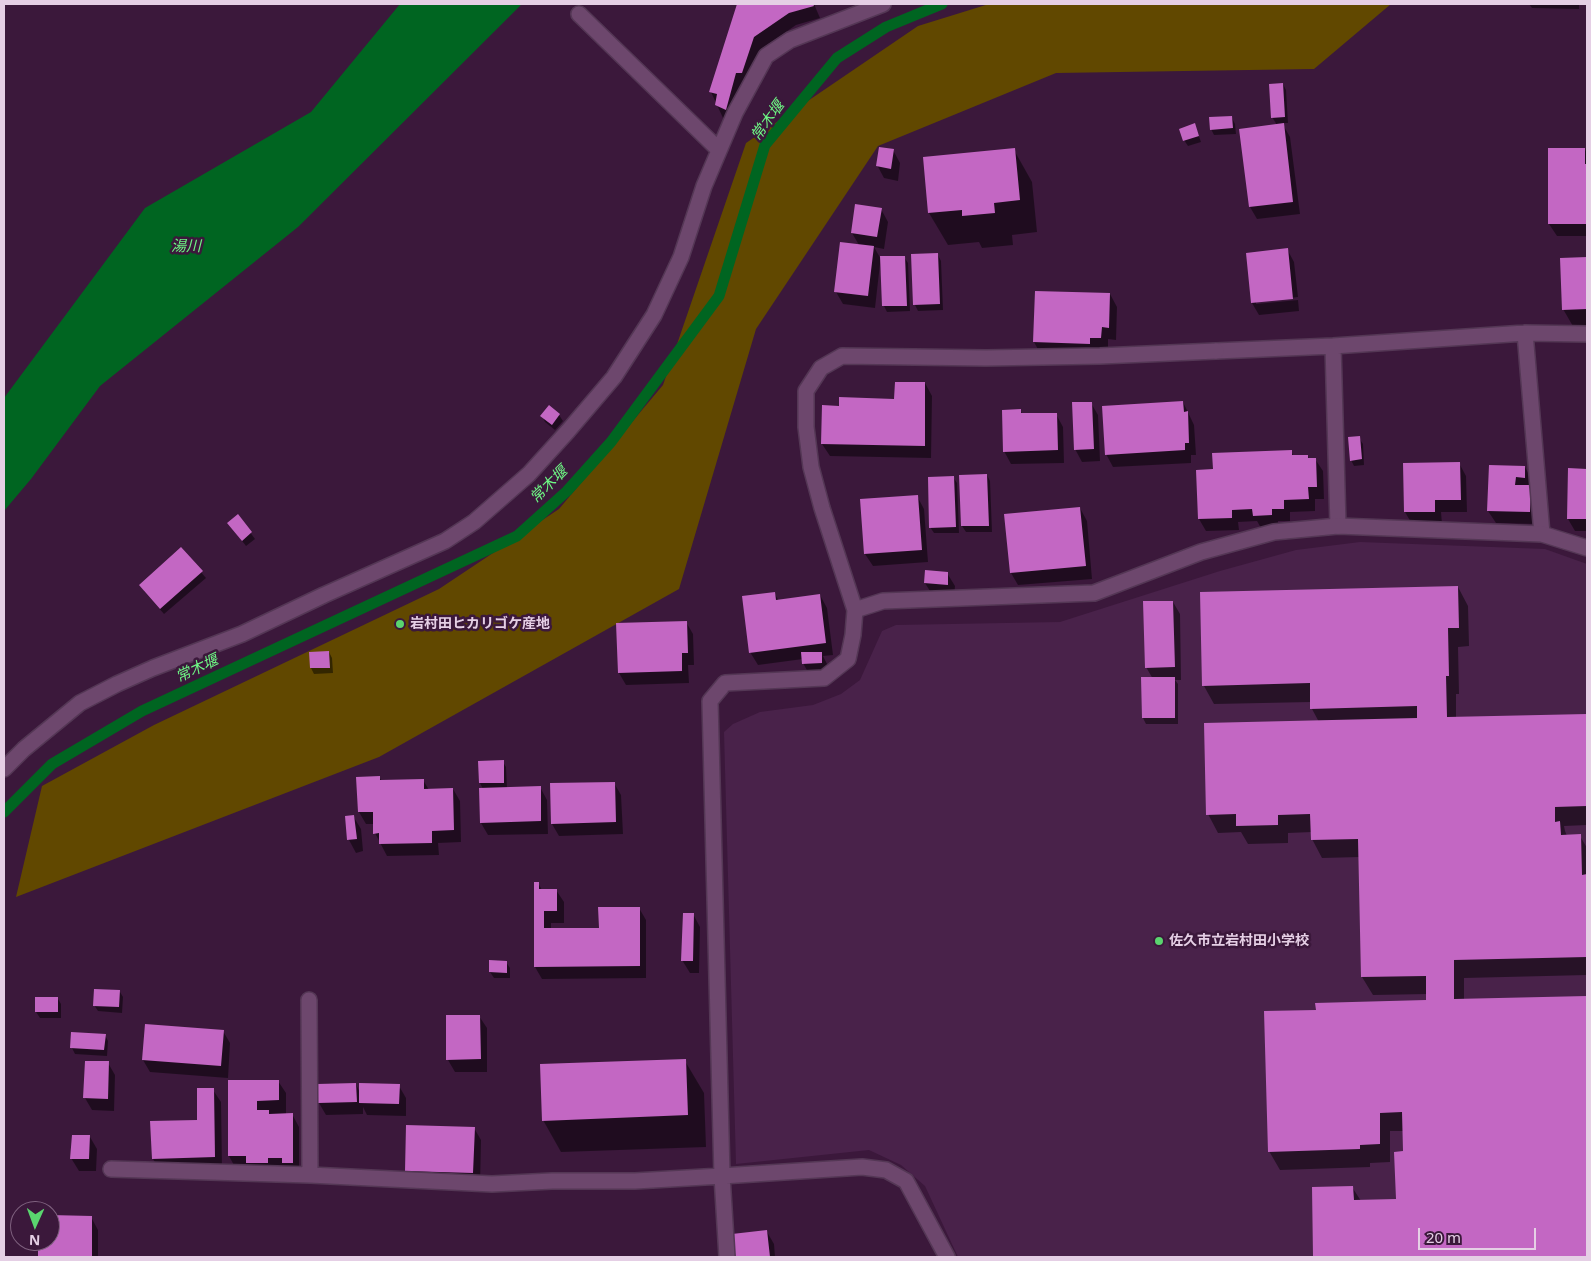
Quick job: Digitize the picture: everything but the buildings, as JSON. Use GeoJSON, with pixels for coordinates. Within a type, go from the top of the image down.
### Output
{"type":"FeatureCollection","features":[{"type":"Feature","properties":{"kind":"street"},"geometry":{"type":"LineString","coordinates":[[4,769],[24,749],[80,703],[153,668],[242,634],[445,541],[474,522],[529,474],[568,431],[614,376],[654,315],[680,257],[704,186],[735,113],[766,56],[790,40],[883,4]]}},
{"type":"Feature","properties":{"kind":"street"},"geometry":{"type":"LineString","coordinates":[[579,14],[719,150]]}},
{"type":"Feature","properties":{"kind":"street"},"geometry":{"type":"LineString","coordinates":[[1525,333],[1542,534]]}},
{"type":"Feature","properties":{"kind":"street"},"geometry":{"type":"LineString","coordinates":[[727,1257],[722,1176],[710,701],[725,683],[824,678],[848,659],[854,636],[855,610],[822,508],[811,467],[806,427],[806,391],[821,368],[842,356],[986,358],[1100,356],[1332,346],[1525,333],[1587,334]]}},
{"type":"Feature","properties":{"kind":"street"},"geometry":{"type":"LineString","coordinates":[[1332,346],[1338,526]]}},
{"type":"Feature","properties":{"kind":"street"},"geometry":{"type":"LineString","coordinates":[[855,610],[882,601],[1094,593],[1201,552],[1274,532],[1338,526],[1542,534],[1587,548]]}},
{"type":"Feature","properties":{"kind":"street"},"geometry":{"type":"LineString","coordinates":[[309,1000],[310,1176]]}},
{"type":"Feature","properties":{"kind":"street"},"geometry":{"type":"LineString","coordinates":[[111,1169],[492,1184],[635,1181],[862,1167],[886,1170],[906,1181],[947,1257]]}},
{"type":"Feature","properties":{"kind":"shaded area"},"geometry":{"type":"Polygon","coordinates":[[[989,4],[1391,4],[1314,69],[1056,73],[878,146],[756,329],[679,589],[379,757],[16,897],[42,786],[154,725],[439,589],[559,509],[663,385],[746,143],[918,26],[989,4]]]}},
{"type":"Feature","properties":{"kind":"shaded area","name":"佐久市立岩村田小学校"},"geometry":{"type":"Polygon","coordinates":[[[1360,542],[1545,549],[1587,564],[1587,1257],[958,1257],[925,1186],[901,1165],[869,1150],[736,1164],[724,732],[733,724],[760,712],[813,705],[841,694],[860,680],[882,631],[896,625],[1060,622],[1220,571],[1296,550],[1360,542]]]}},
{"type":"Feature","properties":{"kind":"water","name":"湯川"},"geometry":{"type":"Polygon","coordinates":[[[400,4],[522,4],[298,227],[100,386],[31,479],[4,511],[4,398],[145,208],[311,112],[400,4]]]}},
{"type":"Feature","properties":{"kind":"waterway","name":"常木堰"},"geometry":{"type":"LineString","coordinates":[[4,812],[52,764],[142,711],[517,536],[567,491],[611,442],[719,296],[765,145],[837,58],[886,27],[942,4]]}},
{"type":"Feature","properties":{"kind":"place","name":"岩村田ヒカリゴケ産地"},"geometry":{"type":"Point","coordinates":[400,624]}},
{"type":"Feature","properties":{"kind":"place","name":"佐久市立岩村田小学校"},"geometry":{"type":"Point","coordinates":[1159,941]}}]}
